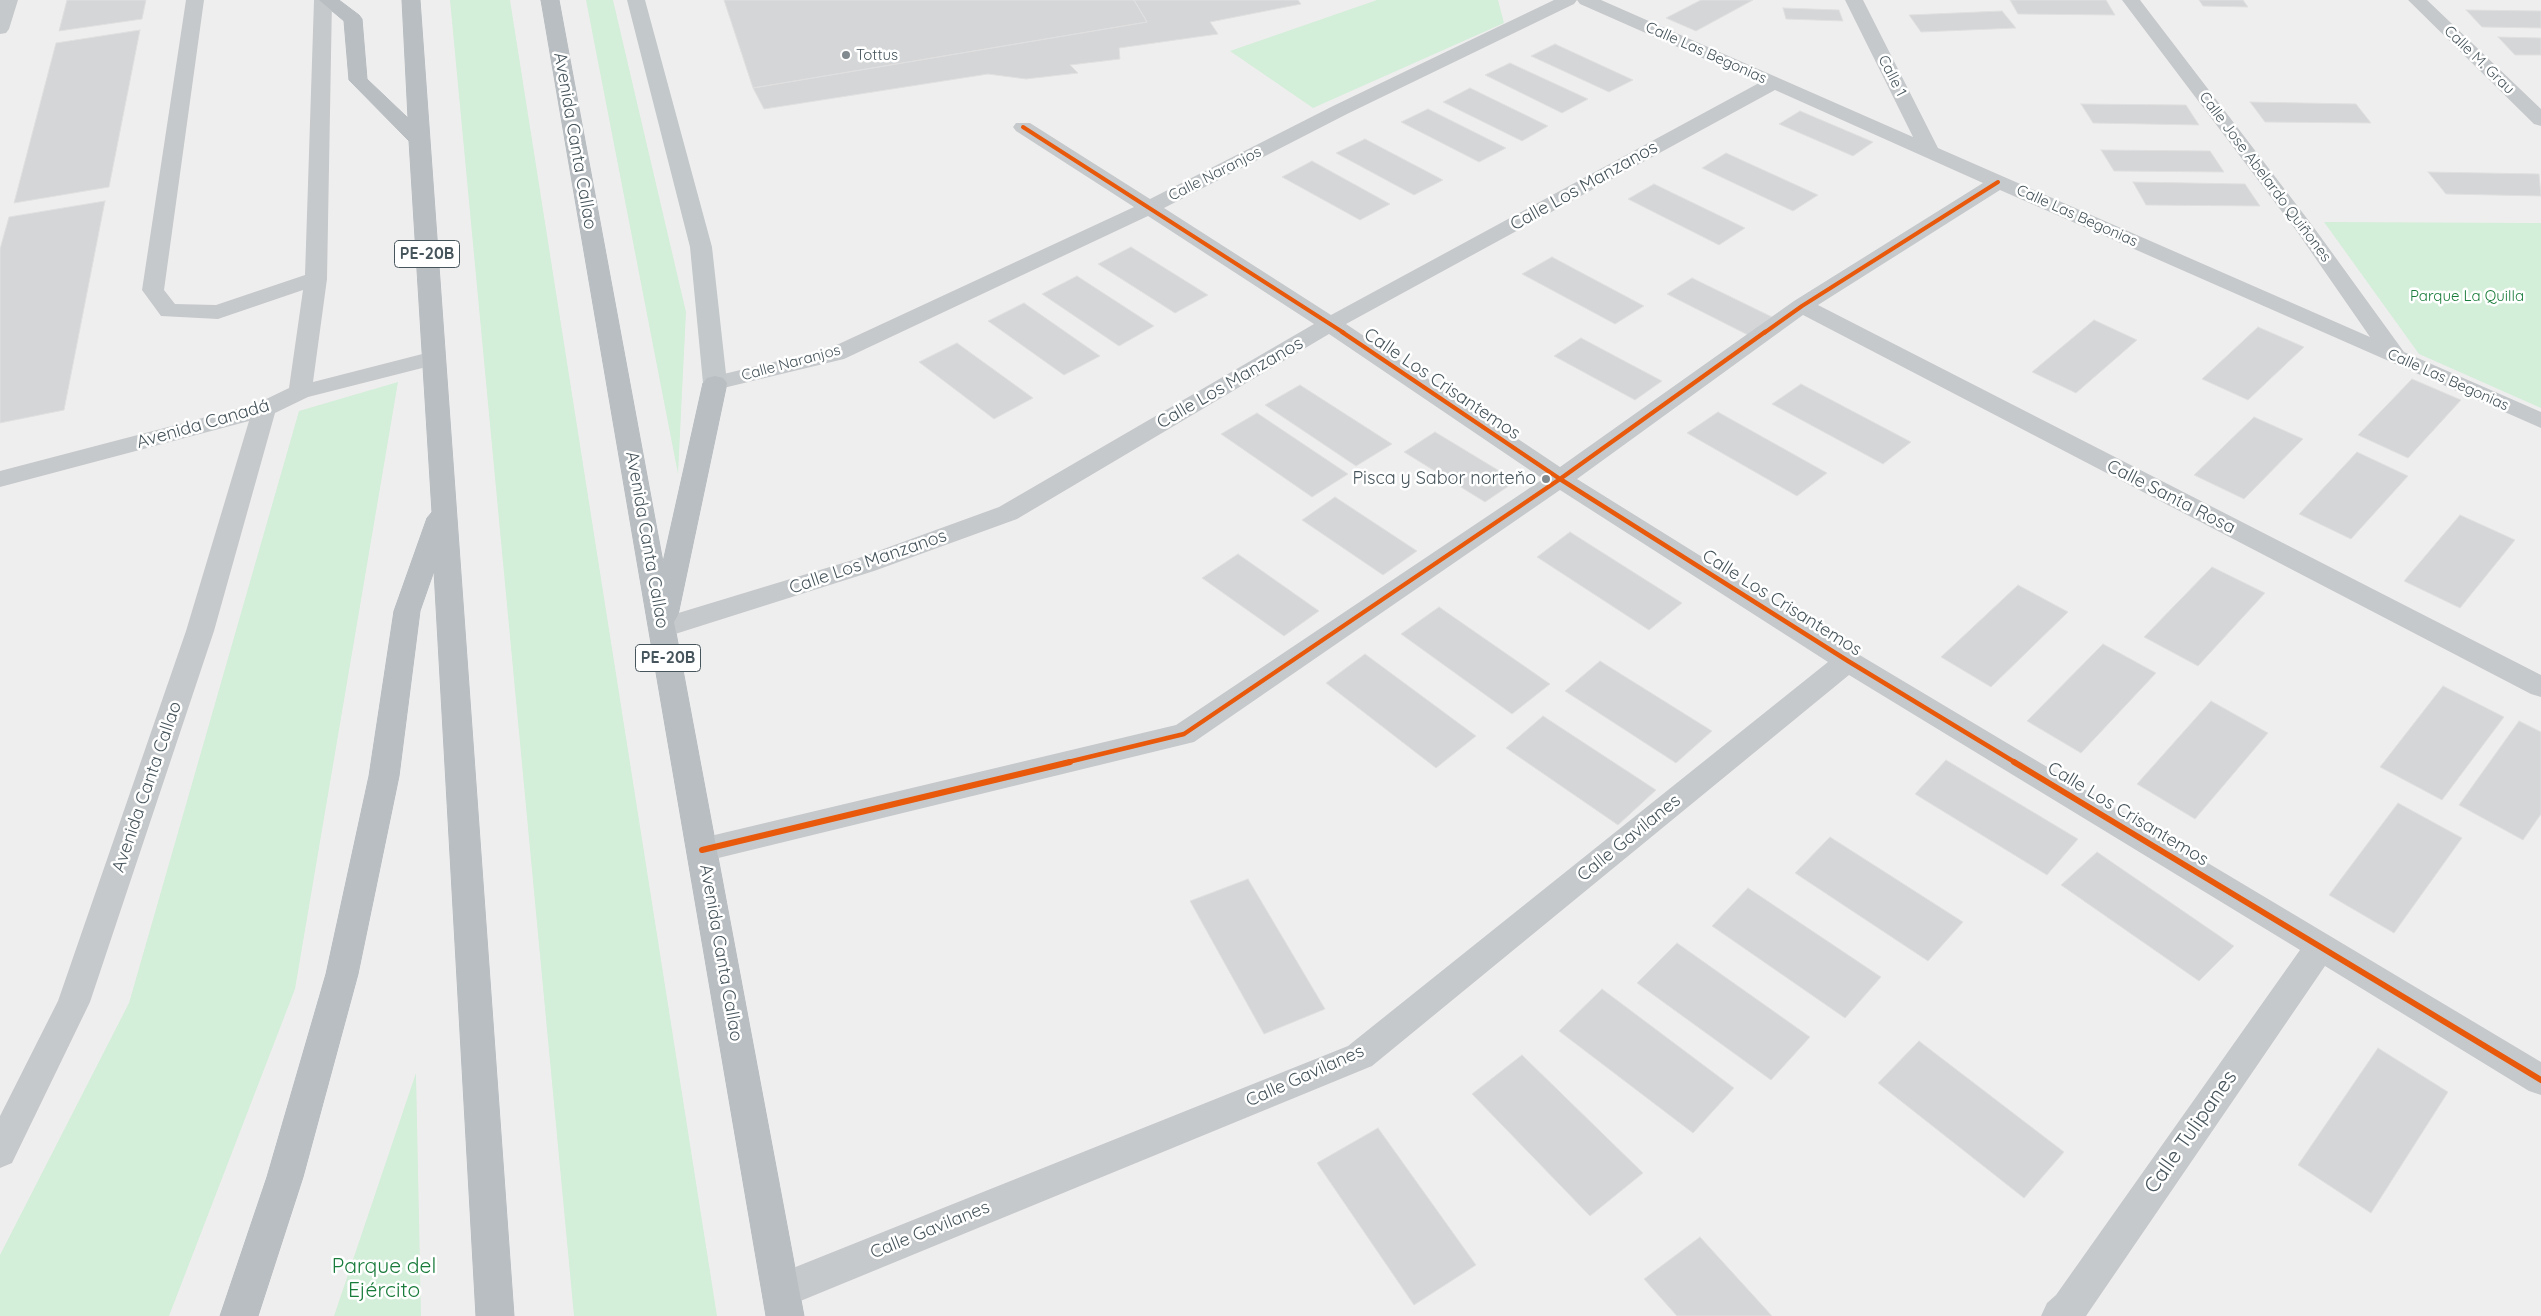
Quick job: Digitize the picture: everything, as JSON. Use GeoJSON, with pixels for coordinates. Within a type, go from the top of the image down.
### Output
{"type":"FeatureCollection","features":[{"type":"Feature","properties":{"kind":"highway"},"geometry":{"type":"LineString","coordinates":[[328,0],[353,19],[358,80],[419,140]]}},
{"type":"Feature","properties":{"kind":"highway","name":"PE-20B"},"geometry":{"type":"LineString","coordinates":[[411,0],[495,1316]]}},
{"type":"Feature","properties":{"kind":"highway","name":"Avenida Canta Callao"},"geometry":{"type":"LineString","coordinates":[[550,0],[783,1304]]}},
{"type":"Feature","properties":{"kind":"highway"},"geometry":{"type":"LineString","coordinates":[[662,628],[715,383]]}},
{"type":"Feature","properties":{"kind":"highway"},"geometry":{"type":"LineString","coordinates":[[239,1316],[286,1177],[342,974],[384,776],[407,611],[444,507]]}},
{"type":"Feature","properties":{"kind":"main road"},"geometry":{"type":"LineString","coordinates":[[636,0],[702,247],[715,383]]}},
{"type":"Feature","properties":{"kind":"street"},"geometry":{"type":"LineString","coordinates":[[0,29],[9,0]]}},
{"type":"Feature","properties":{"kind":"street"},"geometry":{"type":"LineString","coordinates":[[195,0],[153,290],[170,311],[218,312],[316,279]]}},
{"type":"Feature","properties":{"kind":"street"},"geometry":{"type":"LineString","coordinates":[[300,392],[316,279],[323,0]]}},
{"type":"Feature","properties":{"kind":"street","name":"Calle Naranjos"},"geometry":{"type":"LineString","coordinates":[[715,383],[836,354],[1148,208],[1340,110],[1568,0]]}},
{"type":"Feature","properties":{"kind":"street","name":"Calle Las Begonias"},"geometry":{"type":"LineString","coordinates":[[1586,0],[2541,421]]}},
{"type":"Feature","properties":{"kind":"street","name":"Calle 1"},"geometry":{"type":"LineString","coordinates":[[1854,0],[1930,152]]}},
{"type":"Feature","properties":{"kind":"street","name":"Calle Jose Abelardo Quiñones"},"geometry":{"type":"LineString","coordinates":[[2131,0],[2305,229],[2396,357]]}},
{"type":"Feature","properties":{"kind":"street","name":"Calle M. Grau"},"geometry":{"type":"LineString","coordinates":[[2417,0],[2541,120]]}},
{"type":"Feature","properties":{"kind":"street","name":"Calle Los Manzanos"},"geometry":{"type":"LineString","coordinates":[[662,628],[866,565],[1008,513],[1330,324],[1774,83]]}},
{"type":"Feature","properties":{"kind":"street","name":"Calle Los Crisantemos"},"geometry":{"type":"LineString","coordinates":[[1023,127],[1330,324],[1560,479],[1848,661],[2541,1080]]}},
{"type":"Feature","properties":{"kind":"street"},"geometry":{"type":"LineString","coordinates":[[702,850],[1184,734],[1560,479],[1802,306],[1998,182]]}},
{"type":"Feature","properties":{"kind":"street","name":"Calle Santa Rosa"},"geometry":{"type":"LineString","coordinates":[[1802,306],[2541,687]]}},
{"type":"Feature","properties":{"kind":"street","name":"Avenida Canadá"},"geometry":{"type":"LineString","coordinates":[[0,479],[264,409],[300,392],[434,358]]}},
{"type":"Feature","properties":{"kind":"street","name":"Avenida Canta Callao"},"geometry":{"type":"LineString","coordinates":[[0,1152],[74,1002],[200,631],[264,409]]}},
{"type":"Feature","properties":{"kind":"street","name":"Calle Gavilanes"},"geometry":{"type":"LineString","coordinates":[[783,1304],[1360,1056],[1848,661]]}},
{"type":"Feature","properties":{"kind":"street","name":"Calle Tulipanes"},"geometry":{"type":"LineString","coordinates":[[2070,1313],[2321,946]]}},
{"type":"Feature","properties":{"kind":"green space"},"geometry":{"type":"Polygon","coordinates":[[[450,0],[510,0],[717,1316],[574,1316],[450,0]]]}},
{"type":"Feature","properties":{"kind":"green space"},"geometry":{"type":"Polygon","coordinates":[[[586,0],[613,0],[686,312],[678,474],[586,0]]]}},
{"type":"Feature","properties":{"kind":"green space"},"geometry":{"type":"Polygon","coordinates":[[[1377,0],[1498,0],[1504,23],[1313,108],[1230,51],[1377,0]]]}},
{"type":"Feature","properties":{"kind":"green space","name":"Parque La Quilla"},"geometry":{"type":"Polygon","coordinates":[[[2324,222],[2541,223],[2541,408],[2419,354],[2324,222]]]}},
{"type":"Feature","properties":{"kind":"green space"},"geometry":{"type":"Polygon","coordinates":[[[398,382],[295,989],[169,1316],[0,1316],[0,1255],[129,1003],[299,411],[398,382]]]}},
{"type":"Feature","properties":{"kind":"green space","name":"Parque del Ejército"},"geometry":{"type":"Polygon","coordinates":[[[416,1073],[421,1316],[334,1316],[416,1073]]]}},
{"type":"Feature","properties":{"kind":"building"},"geometry":{"type":"Polygon","coordinates":[[[67,0],[146,0],[142,19],[59,31],[67,0]]]}},
{"type":"Feature","properties":{"kind":"building","name":"Tottus"},"geometry":{"type":"Polygon","coordinates":[[[724,0],[1134,0],[1147,22],[753,88],[724,0]]]}},
{"type":"Feature","properties":{"kind":"building"},"geometry":{"type":"Polygon","coordinates":[[[1134,0],[1298,0],[1301,4],[1210,22],[1218,34],[1119,48],[1120,59],[1070,65],[1078,73],[1026,79],[988,74],[764,109],[753,88],[1147,22],[1134,0]]]}},
{"type":"Feature","properties":{"kind":"building"},"geometry":{"type":"Polygon","coordinates":[[[1701,0],[1753,0],[1696,31],[1666,18],[1701,0]]]}},
{"type":"Feature","properties":{"kind":"building"},"geometry":{"type":"Polygon","coordinates":[[[2010,0],[2106,0],[2115,15],[2018,14],[2010,0]]]}},
{"type":"Feature","properties":{"kind":"building"},"geometry":{"type":"Polygon","coordinates":[[[2199,0],[2243,0],[2248,7],[2203,6],[2199,0]]]}},
{"type":"Feature","properties":{"kind":"building"},"geometry":{"type":"Polygon","coordinates":[[[1783,8],[1839,10],[1843,21],[1786,19],[1783,8]]]}},
{"type":"Feature","properties":{"kind":"building"},"geometry":{"type":"Polygon","coordinates":[[[2466,10],[2541,11],[2541,28],[2482,27],[2466,10]]]}},
{"type":"Feature","properties":{"kind":"building"},"geometry":{"type":"Polygon","coordinates":[[[2002,11],[2016,28],[1921,32],[1909,15],[2002,11]]]}},
{"type":"Feature","properties":{"kind":"building"},"geometry":{"type":"Polygon","coordinates":[[[140,30],[109,187],[14,203],[56,43],[140,30]]]}},
{"type":"Feature","properties":{"kind":"building"},"geometry":{"type":"Polygon","coordinates":[[[2498,37],[2541,38],[2541,55],[2515,55],[2498,37]]]}},
{"type":"Feature","properties":{"kind":"building"},"geometry":{"type":"Polygon","coordinates":[[[1555,44],[1633,80],[1609,92],[1531,56],[1555,44]]]}},
{"type":"Feature","properties":{"kind":"building"},"geometry":{"type":"Polygon","coordinates":[[[1510,63],[1588,99],[1562,113],[1485,75],[1510,63]]]}},
{"type":"Feature","properties":{"kind":"building"},"geometry":{"type":"Polygon","coordinates":[[[1470,88],[1548,126],[1522,141],[1443,102],[1470,88]]]}},
{"type":"Feature","properties":{"kind":"building"},"geometry":{"type":"Polygon","coordinates":[[[2250,102],[2356,104],[2371,123],[2265,122],[2250,102]]]}},
{"type":"Feature","properties":{"kind":"building"},"geometry":{"type":"Polygon","coordinates":[[[2081,104],[2186,105],[2199,125],[2093,123],[2081,104]]]}},
{"type":"Feature","properties":{"kind":"building"},"geometry":{"type":"Polygon","coordinates":[[[1428,109],[1506,148],[1479,162],[1401,122],[1428,109]]]}},
{"type":"Feature","properties":{"kind":"building"},"geometry":{"type":"Polygon","coordinates":[[[1800,111],[1873,142],[1853,156],[1779,124],[1800,111]]]}},
{"type":"Feature","properties":{"kind":"building"},"geometry":{"type":"Polygon","coordinates":[[[1365,139],[1443,180],[1414,195],[1336,153],[1365,139]]]}},
{"type":"Feature","properties":{"kind":"building"},"geometry":{"type":"Polygon","coordinates":[[[2101,150],[2210,151],[2224,172],[2114,171],[2101,150]]]}},
{"type":"Feature","properties":{"kind":"building"},"geometry":{"type":"Polygon","coordinates":[[[1726,153],[1818,195],[1793,211],[1702,168],[1726,153]]]}},
{"type":"Feature","properties":{"kind":"building"},"geometry":{"type":"Polygon","coordinates":[[[1312,161],[1390,204],[1360,220],[1282,177],[1312,161]]]}},
{"type":"Feature","properties":{"kind":"building"},"geometry":{"type":"Polygon","coordinates":[[[2428,172],[2539,174],[2541,196],[2446,194],[2428,172]]]}},
{"type":"Feature","properties":{"kind":"building"},"geometry":{"type":"Polygon","coordinates":[[[2133,182],[2245,184],[2260,206],[2146,205],[2133,182]]]}},
{"type":"Feature","properties":{"kind":"building"},"geometry":{"type":"Polygon","coordinates":[[[1654,184],[1745,228],[1719,245],[1628,199],[1654,184]]]}},
{"type":"Feature","properties":{"kind":"building"},"geometry":{"type":"Polygon","coordinates":[[[105,201],[64,410],[0,423],[0,249],[9,217],[105,201]]]}},
{"type":"Feature","properties":{"kind":"building"},"geometry":{"type":"Polygon","coordinates":[[[1131,247],[1208,295],[1175,313],[1098,264],[1131,247]]]}},
{"type":"Feature","properties":{"kind":"building"},"geometry":{"type":"Polygon","coordinates":[[[1552,257],[1644,306],[1615,324],[1522,274],[1552,257]]]}},
{"type":"Feature","properties":{"kind":"building"},"geometry":{"type":"Polygon","coordinates":[[[1077,276],[1154,326],[1119,346],[1042,294],[1077,276]]]}},
{"type":"Feature","properties":{"kind":"building"},"geometry":{"type":"Polygon","coordinates":[[[1692,278],[1772,317],[1748,335],[1667,294],[1692,278]]]}},
{"type":"Feature","properties":{"kind":"building"},"geometry":{"type":"Polygon","coordinates":[[[1024,303],[1100,356],[1064,375],[988,321],[1024,303]]]}},
{"type":"Feature","properties":{"kind":"building"},"geometry":{"type":"Polygon","coordinates":[[[2094,320],[2137,340],[2076,393],[2032,372],[2094,320]]]}},
{"type":"Feature","properties":{"kind":"building"},"geometry":{"type":"Polygon","coordinates":[[[2258,327],[2304,347],[2248,400],[2202,379],[2258,327]]]}},
{"type":"Feature","properties":{"kind":"building"},"geometry":{"type":"Polygon","coordinates":[[[1581,338],[1662,381],[1635,400],[1554,356],[1581,338]]]}},
{"type":"Feature","properties":{"kind":"building"},"geometry":{"type":"Polygon","coordinates":[[[957,343],[1033,398],[994,419],[919,362],[957,343]]]}},
{"type":"Feature","properties":{"kind":"building"},"geometry":{"type":"Polygon","coordinates":[[[2412,379],[2461,400],[2408,458],[2358,435],[2412,379]]]}},
{"type":"Feature","properties":{"kind":"building"},"geometry":{"type":"Polygon","coordinates":[[[1801,384],[1911,442],[1883,464],[1772,404],[1801,384]]]}},
{"type":"Feature","properties":{"kind":"building"},"geometry":{"type":"Polygon","coordinates":[[[1300,385],[1392,444],[1356,466],[1265,405],[1300,385]]]}},
{"type":"Feature","properties":{"kind":"building"},"geometry":{"type":"Polygon","coordinates":[[[1718,412],[1827,473],[1797,496],[1687,433],[1718,412]]]}},
{"type":"Feature","properties":{"kind":"building"},"geometry":{"type":"Polygon","coordinates":[[[1257,413],[1348,474],[1312,497],[1221,434],[1257,413]]]}},
{"type":"Feature","properties":{"kind":"building"},"geometry":{"type":"Polygon","coordinates":[[[2254,417],[2303,439],[2244,499],[2194,475],[2254,417]]]}},
{"type":"Feature","properties":{"kind":"building"},"geometry":{"type":"Polygon","coordinates":[[[1435,432],[1516,481],[1485,502],[1404,452],[1435,432]]]}},
{"type":"Feature","properties":{"kind":"building"},"geometry":{"type":"Polygon","coordinates":[[[2357,452],[2408,476],[2351,539],[2299,514],[2357,452]]]}},
{"type":"Feature","properties":{"kind":"building"},"geometry":{"type":"Polygon","coordinates":[[[1335,497],[1417,551],[1383,575],[1302,520],[1335,497]]]}},
{"type":"Feature","properties":{"kind":"building"},"geometry":{"type":"Polygon","coordinates":[[[2460,515],[2515,540],[2460,608],[2404,581],[2460,515]]]}},
{"type":"Feature","properties":{"kind":"building"},"geometry":{"type":"Polygon","coordinates":[[[1570,532],[1682,603],[1649,630],[1537,557],[1570,532]]]}},
{"type":"Feature","properties":{"kind":"building"},"geometry":{"type":"Polygon","coordinates":[[[1238,554],[1319,611],[1284,636],[1202,578],[1238,554]]]}},
{"type":"Feature","properties":{"kind":"building"},"geometry":{"type":"Polygon","coordinates":[[[2212,567],[2265,593],[2198,666],[2144,637],[2212,567]]]}},
{"type":"Feature","properties":{"kind":"building"},"geometry":{"type":"Polygon","coordinates":[[[2018,585],[2068,612],[1991,687],[1941,657],[2018,585]]]}},
{"type":"Feature","properties":{"kind":"building"},"geometry":{"type":"Polygon","coordinates":[[[1439,607],[1550,684],[1512,714],[1401,634],[1439,607]]]}},
{"type":"Feature","properties":{"kind":"building"},"geometry":{"type":"Polygon","coordinates":[[[2103,644],[2156,673],[2081,753],[2027,721],[2103,644]]]}},
{"type":"Feature","properties":{"kind":"building"},"geometry":{"type":"Polygon","coordinates":[[[1365,654],[1476,736],[1436,768],[1326,683],[1365,654]]]}},
{"type":"Feature","properties":{"kind":"building"},"geometry":{"type":"Polygon","coordinates":[[[1600,661],[1712,731],[1676,763],[1565,691],[1600,661]]]}},
{"type":"Feature","properties":{"kind":"building"},"geometry":{"type":"Polygon","coordinates":[[[2443,686],[2504,717],[2442,800],[2380,767],[2443,686]]]}},
{"type":"Feature","properties":{"kind":"building"},"geometry":{"type":"Polygon","coordinates":[[[2211,701],[2268,733],[2195,819],[2137,784],[2211,701]]]}},
{"type":"Feature","properties":{"kind":"building"},"geometry":{"type":"Polygon","coordinates":[[[1543,716],[1656,790],[1618,825],[1506,748],[1543,716]]]}},
{"type":"Feature","properties":{"kind":"building"},"geometry":{"type":"Polygon","coordinates":[[[2519,721],[2541,732],[2541,814],[2523,840],[2459,805],[2519,721]]]}},
{"type":"Feature","properties":{"kind":"building"},"geometry":{"type":"Polygon","coordinates":[[[1946,760],[2078,839],[2047,875],[1915,794],[1946,760]]]}},
{"type":"Feature","properties":{"kind":"building"},"geometry":{"type":"Polygon","coordinates":[[[2398,803],[2462,838],[2394,933],[2329,895],[2398,803]]]}},
{"type":"Feature","properties":{"kind":"building"},"geometry":{"type":"Polygon","coordinates":[[[1830,837],[1963,922],[1928,961],[1795,873],[1830,837]]]}},
{"type":"Feature","properties":{"kind":"building"},"geometry":{"type":"Polygon","coordinates":[[[2097,852],[2234,946],[2199,981],[2061,885],[2097,852]]]}},
{"type":"Feature","properties":{"kind":"building"},"geometry":{"type":"Polygon","coordinates":[[[1248,879],[1325,1009],[1264,1034],[1190,901],[1248,879]]]}},
{"type":"Feature","properties":{"kind":"building"},"geometry":{"type":"Polygon","coordinates":[[[1748,888],[1881,977],[1845,1018],[1712,926],[1748,888]]]}},
{"type":"Feature","properties":{"kind":"building"},"geometry":{"type":"Polygon","coordinates":[[[1677,943],[1810,1037],[1771,1080],[1637,983],[1677,943]]]}},
{"type":"Feature","properties":{"kind":"building"},"geometry":{"type":"Polygon","coordinates":[[[1602,989],[1734,1088],[1693,1133],[1559,1031],[1602,989]]]}},
{"type":"Feature","properties":{"kind":"building"},"geometry":{"type":"Polygon","coordinates":[[[1919,1041],[2064,1152],[2024,1198],[1878,1083],[1919,1041]]]}},
{"type":"Feature","properties":{"kind":"building"},"geometry":{"type":"Polygon","coordinates":[[[2378,1048],[2448,1092],[2371,1213],[2298,1165],[2378,1048]]]}},
{"type":"Feature","properties":{"kind":"building"},"geometry":{"type":"Polygon","coordinates":[[[1522,1055],[1643,1173],[1590,1216],[1472,1094],[1522,1055]]]}},
{"type":"Feature","properties":{"kind":"building"},"geometry":{"type":"Polygon","coordinates":[[[1378,1128],[1476,1265],[1414,1305],[1317,1163],[1378,1128]]]}},
{"type":"Feature","properties":{"kind":"building"},"geometry":{"type":"Polygon","coordinates":[[[1700,1237],[1772,1316],[1677,1316],[1644,1279],[1700,1237]]]}},
{"type":"Feature","properties":{"kind":"cycle path"},"geometry":{"type":"LineString","coordinates":[[1023,127],[1330,324],[1560,479],[1848,661],[2541,1080]]}},
{"type":"Feature","properties":{"kind":"cycle path"},"geometry":{"type":"LineString","coordinates":[[702,850],[1184,734],[1560,479],[1802,306],[1998,182]]}},
{"type":"Feature","properties":{"kind":"place","name":"Tottus"},"geometry":{"type":"Point","coordinates":[846,55]}},
{"type":"Feature","properties":{"kind":"place","name":"Pisca y Sabor norteňo"},"geometry":{"type":"Point","coordinates":[1546,479]}}]}
